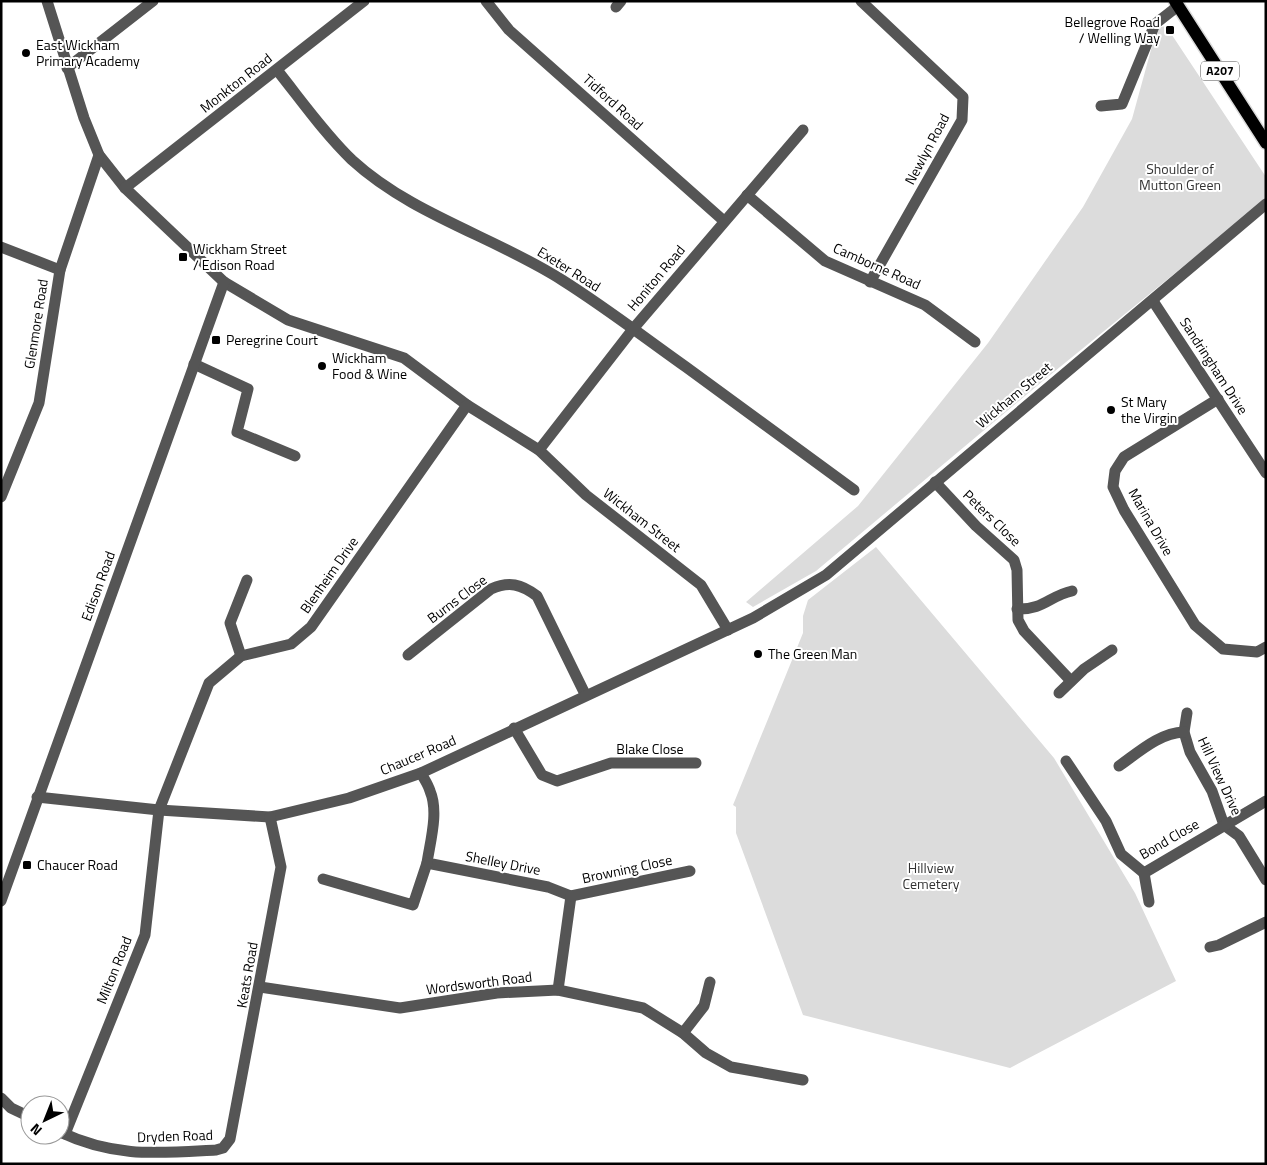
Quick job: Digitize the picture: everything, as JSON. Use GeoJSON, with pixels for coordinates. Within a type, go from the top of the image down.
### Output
{"type":"FeatureCollection","features":[{"type":"Feature","properties":{"kind":"main road","name":"A207"},"geometry":{"type":"LineString","coordinates":[[1176,4],[1266,143]]}},
{"type":"Feature","properties":{"kind":"street","name":"Wickham Street"},"geometry":{"type":"LineString","coordinates":[[47,1],[84,118],[99,155],[125,188],[224,282],[288,320],[404,358],[466,405],[540,450],[586,495],[701,585],[728,630],[777,606],[826,575],[1266,204]]}},
{"type":"Feature","properties":{"kind":"street"},"geometry":{"type":"LineString","coordinates":[[68,68],[153,1]]}},
{"type":"Feature","properties":{"kind":"street","name":"Monkton Road"},"geometry":{"type":"LineString","coordinates":[[125,188],[364,1]]}},
{"type":"Feature","properties":{"kind":"street","name":"Tidford Road"},"geometry":{"type":"LineString","coordinates":[[486,1],[509,30],[724,221]]}},
{"type":"Feature","properties":{"kind":"street","name":"Newlyn Road"},"geometry":{"type":"LineString","coordinates":[[861,1],[964,97],[962,120],[870,282]]}},
{"type":"Feature","properties":{"kind":"street"},"geometry":{"type":"LineString","coordinates":[[1101,106],[1122,104],[1155,24],[1176,4]]}},
{"type":"Feature","properties":{"kind":"street","name":"Exeter Road"},"geometry":{"type":"LineString","coordinates":[[277,70],[325,131],[352,160],[384,185],[448,222],[510,251],[561,280],[632,328],[854,490]]}},
{"type":"Feature","properties":{"kind":"street","name":"Honiton Road"},"geometry":{"type":"LineString","coordinates":[[540,450],[632,328],[803,130]]}},
{"type":"Feature","properties":{"kind":"street","name":"Glenmore Road"},"geometry":{"type":"LineString","coordinates":[[1,498],[39,403],[60,270],[99,155]]}},
{"type":"Feature","properties":{"kind":"street","name":"Camborne Road"},"geometry":{"type":"LineString","coordinates":[[747,194],[825,261],[926,305],[975,342]]}},
{"type":"Feature","properties":{"kind":"street"},"geometry":{"type":"LineString","coordinates":[[1,247],[60,270]]}},
{"type":"Feature","properties":{"kind":"street","name":"Edison Road"},"geometry":{"type":"LineString","coordinates":[[1,900],[224,282]]}},
{"type":"Feature","properties":{"kind":"street","name":"Sandringham Drive"},"geometry":{"type":"LineString","coordinates":[[1153,300],[1266,473]]}},
{"type":"Feature","properties":{"kind":"street"},"geometry":{"type":"LineString","coordinates":[[194,364],[248,389],[237,432],[295,456]]}},
{"type":"Feature","properties":{"kind":"street","name":"Marina Drive"},"geometry":{"type":"LineString","coordinates":[[1218,399],[1124,457],[1115,471],[1113,487],[1124,510],[1195,625],[1223,649],[1257,652],[1266,647]]}},
{"type":"Feature","properties":{"kind":"street","name":"Blenheim Drive"},"geometry":{"type":"LineString","coordinates":[[159,810],[209,683],[241,656],[290,644],[311,628],[466,405]]}},
{"type":"Feature","properties":{"kind":"street","name":"Peters Close"},"geometry":{"type":"LineString","coordinates":[[935,482],[976,526],[1014,560],[1017,570],[1018,620],[1024,631],[1071,681]]}},
{"type":"Feature","properties":{"kind":"street"},"geometry":{"type":"LineString","coordinates":[[241,656],[230,622],[247,580]]}},
{"type":"Feature","properties":{"kind":"street","name":"Burns Close"},"geometry":{"type":"LineString","coordinates":[[408,655],[491,589],[505,583],[523,586],[537,596],[585,694]]}},
{"type":"Feature","properties":{"kind":"street"},"geometry":{"type":"LineString","coordinates":[[1017,609],[1040,607],[1061,593],[1072,591]]}},
{"type":"Feature","properties":{"kind":"street","name":"Chaucer Road"},"geometry":{"type":"LineString","coordinates":[[37,797],[159,810],[270,817],[349,798],[421,773],[585,694],[728,630]]}},
{"type":"Feature","properties":{"kind":"street"},"geometry":{"type":"LineString","coordinates":[[1059,693],[1084,669],[1112,650]]}},
{"type":"Feature","properties":{"kind":"street"},"geometry":{"type":"LineString","coordinates":[[1119,766],[1155,740],[1172,732],[1184,732],[1187,713]]}},
{"type":"Feature","properties":{"kind":"street","name":"Blake Close"},"geometry":{"type":"LineString","coordinates":[[514,728],[542,775],[557,781],[611,763],[696,764]]}},
{"type":"Feature","properties":{"kind":"street","name":"Hill View Drive"},"geometry":{"type":"LineString","coordinates":[[1184,732],[1190,752],[1212,791],[1224,825],[1239,836],[1266,880]]}},
{"type":"Feature","properties":{"kind":"street","name":"Bond Close"},"geometry":{"type":"LineString","coordinates":[[1066,761],[1106,821],[1121,854],[1144,873],[1266,800]]}},
{"type":"Feature","properties":{"kind":"street"},"geometry":{"type":"LineString","coordinates":[[323,879],[413,905],[427,863],[432,824],[431,792],[421,773]]}},
{"type":"Feature","properties":{"kind":"street","name":"Milton Road"},"geometry":{"type":"LineString","coordinates":[[70,1116],[145,935],[159,810]]}},
{"type":"Feature","properties":{"kind":"street","name":"Keats Road"},"geometry":{"type":"LineString","coordinates":[[230,1139],[281,867],[270,817]]}},
{"type":"Feature","properties":{"kind":"street","name":"Shelley Drive"},"geometry":{"type":"LineString","coordinates":[[427,863],[548,887],[571,896]]}},
{"type":"Feature","properties":{"kind":"street","name":"Browning Close"},"geometry":{"type":"LineString","coordinates":[[571,896],[690,871]]}},
{"type":"Feature","properties":{"kind":"street"},"geometry":{"type":"LineString","coordinates":[[1144,873],[1149,902]]}},
{"type":"Feature","properties":{"kind":"street"},"geometry":{"type":"LineString","coordinates":[[558,990],[571,896]]}},
{"type":"Feature","properties":{"kind":"street"},"geometry":{"type":"LineString","coordinates":[[1210,947],[1219,945],[1266,922]]}},
{"type":"Feature","properties":{"kind":"street"},"geometry":{"type":"LineString","coordinates":[[683,1033],[704,1006],[710,982]]}},
{"type":"Feature","properties":{"kind":"street","name":"Wordsworth Road"},"geometry":{"type":"LineString","coordinates":[[260,987],[400,1008],[497,993],[558,990],[643,1008],[683,1033],[706,1053],[732,1066],[803,1080]]}},
{"type":"Feature","properties":{"kind":"street"},"geometry":{"type":"LineString","coordinates":[[1,1098],[11,1108],[20,1112]]}},
{"type":"Feature","properties":{"kind":"street","name":"Dryden Road"},"geometry":{"type":"LineString","coordinates":[[70,1136],[110,1150],[140,1154],[216,1150],[223,1148],[230,1139]]}},
{"type":"Feature","properties":{"kind":"green space","name":"Shoulder of Mutton Green"},"geometry":{"type":"Polygon","coordinates":[[[1166,26],[1266,177],[1266,199],[1044,380],[816,571],[753,607],[746,602],[858,506],[988,343],[1083,207],[1132,119],[1157,28],[1166,26]]]}},
{"type":"Feature","properties":{"kind":"green space","name":"Hillview Cemetery"},"geometry":{"type":"Polygon","coordinates":[[[876,547],[1054,758],[1135,893],[1176,981],[1010,1068],[803,1015],[736,833],[736,807],[733,805],[803,633],[803,616],[808,600],[876,547]]]}},
{"type":"Feature","properties":{"kind":"place","name":"Bellegrove Road / Welling Way"},"geometry":{"type":"Point","coordinates":[1170,30]}},
{"type":"Feature","properties":{"kind":"place","name":"East Wickham Primary Academy"},"geometry":{"type":"Point","coordinates":[26,53]}},
{"type":"Feature","properties":{"kind":"place","name":"Wickham Street / Edison Road"},"geometry":{"type":"Point","coordinates":[183,257]}},
{"type":"Feature","properties":{"kind":"place","name":"Peregrine Court"},"geometry":{"type":"Point","coordinates":[216,340]}},
{"type":"Feature","properties":{"kind":"place","name":"Wickham Food & Wine"},"geometry":{"type":"Point","coordinates":[322,366]}},
{"type":"Feature","properties":{"kind":"place","name":"St Mary the Virgin"},"geometry":{"type":"Point","coordinates":[1111,410]}},
{"type":"Feature","properties":{"kind":"place","name":"The Green Man"},"geometry":{"type":"Point","coordinates":[758,654]}},
{"type":"Feature","properties":{"kind":"place","name":"Chaucer Road"},"geometry":{"type":"Point","coordinates":[27,865]}}]}
